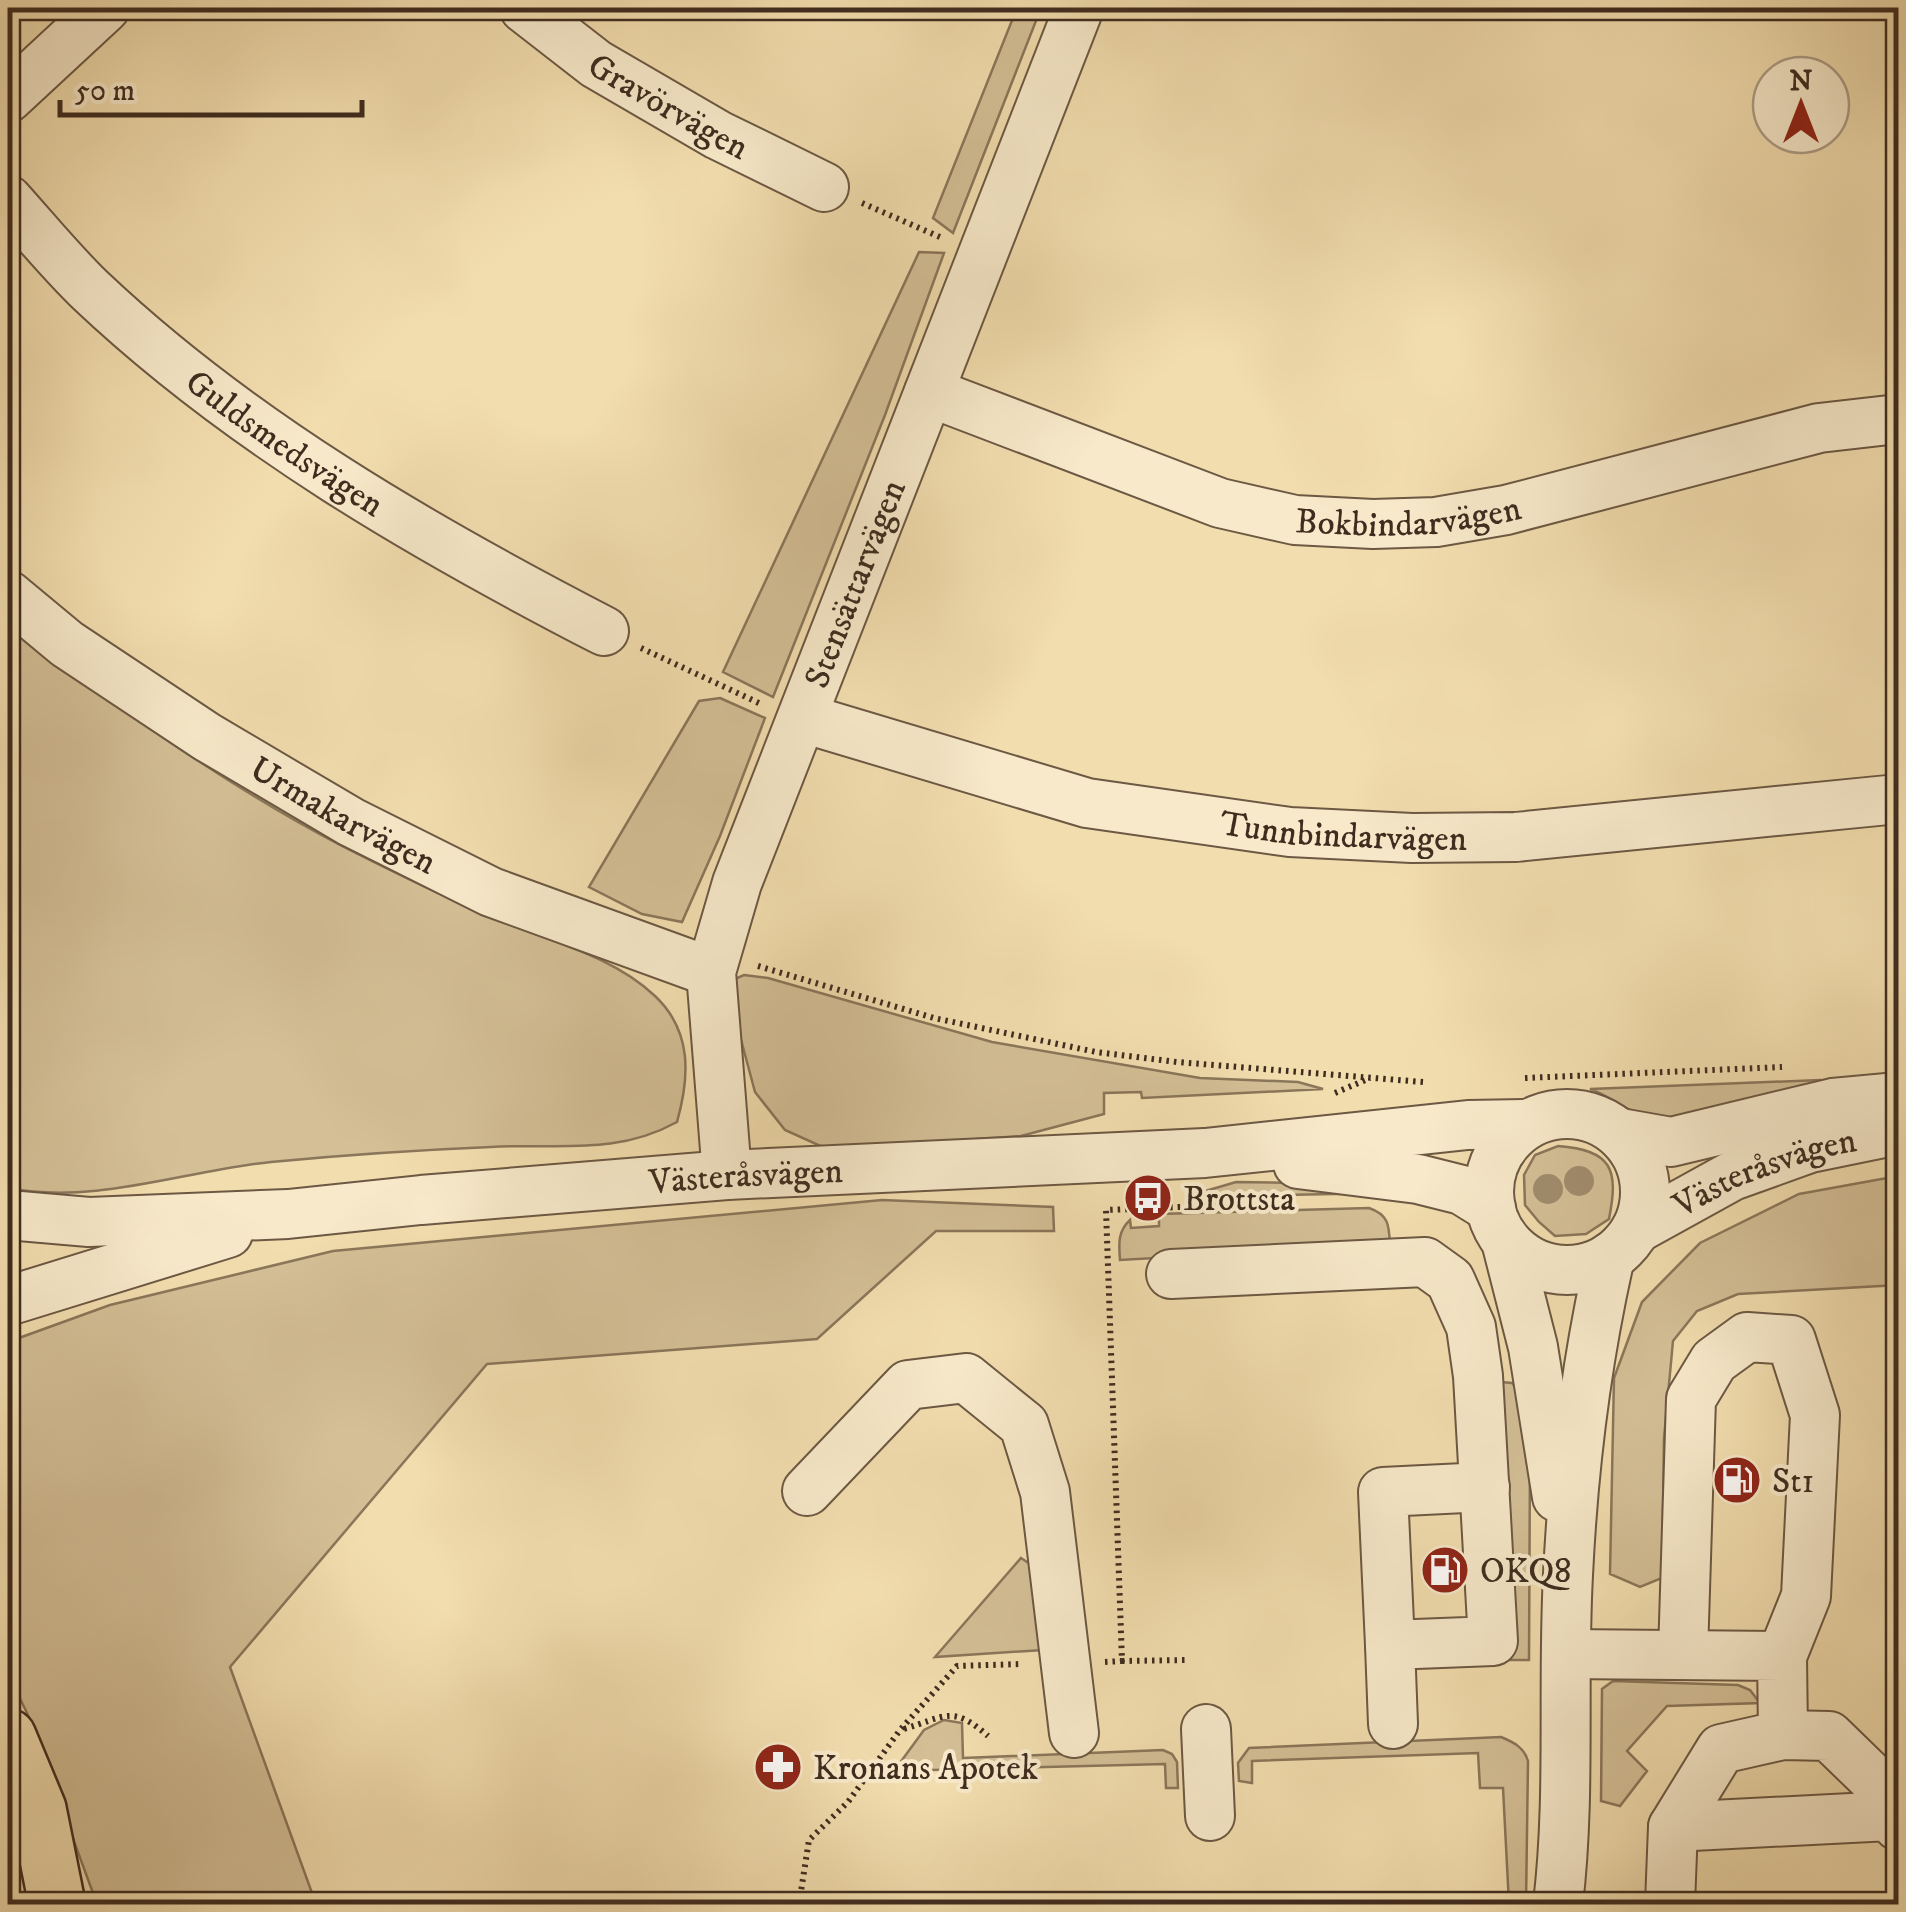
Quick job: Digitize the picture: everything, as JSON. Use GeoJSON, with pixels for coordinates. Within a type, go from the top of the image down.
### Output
{"type":"FeatureCollection","features":[{"type":"Feature","properties":{"kind":"main road"},"geometry":{"type":"LineString","coordinates":[[8,1737],[38,1809],[56,1900]]}},
{"type":"Feature","properties":{"kind":"main road"},"geometry":{"type":"LineString","coordinates":[[8,1804],[56,1900]]}},
{"type":"Feature","properties":{"kind":"street"},"geometry":{"type":"LineString","coordinates":[[8,98],[106,8]]}},
{"type":"Feature","properties":{"kind":"street","name":"Gravörvägen"},"geometry":{"type":"LineString","coordinates":[[524,8],[596,64],[718,135],[824,186]]}},
{"type":"Feature","properties":{"kind":"street","name":"Stensättarvägen"},"geometry":{"type":"LineString","coordinates":[[727,1175],[711,972],[738,883],[1079,8]]}},
{"type":"Feature","properties":{"kind":"street","name":"Guldsmedsvägen"},"geometry":{"type":"LineString","coordinates":[[8,200],[90,290],[217,397],[364,496],[496,576],[604,630]]}},
{"type":"Feature","properties":{"kind":"street","name":"Bokbindarvägen"},"geometry":{"type":"LineString","coordinates":[[929,392],[1220,503],[1295,520],[1374,524],[1436,522],[1506,510],[1818,428],[1898,419]]}},
{"type":"Feature","properties":{"kind":"street","name":"Urmakarvägen"},"geometry":{"type":"LineString","coordinates":[[8,596],[67,644],[207,738],[350,822],[491,892],[711,972]]}},
{"type":"Feature","properties":{"kind":"street","name":"Tunnbindarvägen"},"geometry":{"type":"LineString","coordinates":[[803,718],[1087,804],[1290,832],[1412,838],[1516,837],[1898,798]]}},
{"type":"Feature","properties":{"kind":"street","name":"Västeråsvägen"},"geometry":{"type":"LineString","coordinates":[[1620,1133],[1671,1142],[1833,1103],[1898,1097]]}},
{"type":"Feature","properties":{"kind":"street"},"geometry":{"type":"LineString","coordinates":[[1558,1904],[1566,1836],[1568,1574],[1592,1342],[1623,1243],[1646,1186],[1638,1156],[1620,1133],[1590,1117],[1556,1114],[1512,1132],[1493,1162],[1489,1187],[1546,1414],[1568,1574]]}},
{"type":"Feature","properties":{"kind":"street","name":"Västeråsvägen"},"geometry":{"type":"LineString","coordinates":[[8,1215],[90,1222],[288,1214],[727,1175],[1205,1153],[1468,1125],[1524,1124]]}},
{"type":"Feature","properties":{"kind":"street","name":"Västeråsvägen"},"geometry":{"type":"LineString","coordinates":[[1623,1243],[1732,1176],[1810,1148],[1898,1130]]}},
{"type":"Feature","properties":{"kind":"street","name":"Västeråsvägen"},"geometry":{"type":"LineString","coordinates":[[1205,1153],[1418,1179],[1462,1190],[1499,1224]]}},
{"type":"Feature","properties":{"kind":"street","name":"Västeråsvägen"},"geometry":{"type":"LineString","coordinates":[[8,1300],[288,1214]]}},
{"type":"Feature","properties":{"kind":"street"},"geometry":{"type":"LineString","coordinates":[[1499,1224],[1534,1262],[1558,1270],[1587,1269],[1623,1243]]}},
{"type":"Feature","properties":{"kind":"street"},"geometry":{"type":"LineString","coordinates":[[1171,1274],[1425,1262],[1450,1280],[1471,1327],[1478,1376],[1493,1641],[1390,1645]]}},
{"type":"Feature","properties":{"kind":"street"},"geometry":{"type":"LineString","coordinates":[[1683,1654],[1691,1399],[1714,1361],[1747,1337],[1791,1340],[1815,1415],[1806,1596],[1782,1656],[1783,1735]]}},
{"type":"Feature","properties":{"kind":"street"},"geometry":{"type":"LineString","coordinates":[[808,1492],[908,1384],[966,1378],[1024,1425],[1044,1492],[1074,1733]]}},
{"type":"Feature","properties":{"kind":"street"},"geometry":{"type":"LineString","coordinates":[[1393,1724],[1383,1492],[1485,1488]]}},
{"type":"Feature","properties":{"kind":"street"},"geometry":{"type":"LineString","coordinates":[[1566,1671],[1683,1654],[1782,1656]]}},
{"type":"Feature","properties":{"kind":"street"},"geometry":{"type":"LineString","coordinates":[[1206,1729],[1210,1816]]}},
{"type":"Feature","properties":{"kind":"street"},"geometry":{"type":"LineString","coordinates":[[1670,1904],[1673,1827],[1721,1749],[1783,1735],[1828,1736],[1898,1803]]}},
{"type":"Feature","properties":{"kind":"street"},"geometry":{"type":"LineString","coordinates":[[1673,1827],[1890,1816],[1898,1826]]}},
{"type":"Feature","properties":{"kind":"street"},"geometry":{"type":"LineString","coordinates":[[1566,1836],[1578,1904]]}},
{"type":"Feature","properties":{"kind":"path"},"geometry":{"type":"LineString","coordinates":[[824,186],[982,254]]}},
{"type":"Feature","properties":{"kind":"path"},"geometry":{"type":"LineString","coordinates":[[604,630],[769,708],[803,718]]}},
{"type":"Feature","properties":{"kind":"path"},"geometry":{"type":"LineString","coordinates":[[711,972],[740,965],[764,967],[934,1018],[1096,1052],[1232,1068],[1434,1082]]}},
{"type":"Feature","properties":{"kind":"path"},"geometry":{"type":"LineString","coordinates":[[1512,1078],[1782,1067]]}},
{"type":"Feature","properties":{"kind":"path"},"geometry":{"type":"LineString","coordinates":[[1106,1210],[1296,1202]]}},
{"type":"Feature","properties":{"kind":"path"},"geometry":{"type":"LineString","coordinates":[[1122,1661],[1186,1660]]}},
{"type":"Feature","properties":{"kind":"path"},"geometry":{"type":"LineString","coordinates":[[900,1730],[946,1716],[966,1716],[988,1736]]}},
{"type":"Feature","properties":{"kind":"shaded area"},"geometry":{"type":"Polygon","coordinates":[[[1017,8],[1041,8],[953,233],[933,218],[1017,8]]]}},
{"type":"Feature","properties":{"kind":"shaded area"},"geometry":{"type":"Polygon","coordinates":[[[919,252],[944,253],[885,415],[773,697],[723,672],[919,252]]]}},
{"type":"Feature","properties":{"kind":"shaded area"},"geometry":{"type":"Polygon","coordinates":[[[8,625],[170,742],[298,822],[435,892],[599,959],[638,982],[667,1010],[682,1039],[686,1071],[677,1122],[654,1133],[609,1144],[298,1159],[107,1190],[41,1192],[8,1188],[8,625]]]}},
{"type":"Feature","properties":{"kind":"shaded area"},"geometry":{"type":"Polygon","coordinates":[[[720,698],[765,718],[682,922],[642,914],[589,887],[699,701],[720,698]]]}},
{"type":"Feature","properties":{"kind":"shaded area"},"geometry":{"type":"Polygon","coordinates":[[[744,975],[768,978],[992,1042],[1200,1078],[1298,1082],[1323,1089],[1142,1098],[1141,1092],[1104,1093],[1104,1114],[1021,1136],[827,1149],[785,1130],[755,1092],[732,1006],[730,981],[744,975]]]}},
{"type":"Feature","properties":{"kind":"shaded area"},"geometry":{"type":"Polygon","coordinates":[[[1820,1080],[1821,1085],[1738,1112],[1674,1122],[1646,1118],[1590,1089],[1820,1080]]]}},
{"type":"Feature","properties":{"kind":"shaded area"},"geometry":{"type":"Polygon","coordinates":[[[1558,1146],[1590,1152],[1608,1165],[1613,1187],[1609,1219],[1586,1234],[1555,1236],[1525,1205],[1524,1175],[1535,1155],[1558,1146]]]}},
{"type":"Feature","properties":{"kind":"shaded area"},"geometry":{"type":"Polygon","coordinates":[[[1898,1176],[1898,1285],[1738,1294],[1697,1311],[1673,1341],[1664,1438],[1662,1578],[1640,1587],[1610,1574],[1614,1378],[1642,1302],[1700,1243],[1799,1194],[1898,1176]]]}},
{"type":"Feature","properties":{"kind":"shaded area"},"geometry":{"type":"Polygon","coordinates":[[[1236,1182],[1299,1183],[1386,1193],[1185,1197],[1236,1182]]]}},
{"type":"Feature","properties":{"kind":"shaded area"},"geometry":{"type":"Polygon","coordinates":[[[882,1200],[1053,1207],[1054,1231],[936,1231],[817,1339],[487,1364],[230,1667],[316,1904],[97,1904],[27,1713],[8,1674],[8,1342],[110,1305],[333,1251],[882,1200]]]}},
{"type":"Feature","properties":{"kind":"shaded area"},"geometry":{"type":"Polygon","coordinates":[[[1369,1208],[1387,1222],[1390,1245],[1120,1260],[1121,1234],[1130,1220],[1131,1228],[1159,1226],[1159,1214],[1369,1208]]]}},
{"type":"Feature","properties":{"kind":"shaded area"},"geometry":{"type":"Polygon","coordinates":[[[1501,1382],[1512,1383],[1522,1395],[1530,1455],[1529,1660],[1510,1660],[1501,1382]]]}},
{"type":"Feature","properties":{"kind":"shaded area"},"geometry":{"type":"Polygon","coordinates":[[[1021,1558],[1036,1568],[1043,1650],[935,1657],[1021,1558]]]}},
{"type":"Feature","properties":{"kind":"shaded area"},"geometry":{"type":"Polygon","coordinates":[[[1613,1681],[1738,1685],[1750,1690],[1760,1703],[1667,1706],[1627,1751],[1647,1771],[1620,1806],[1601,1801],[1602,1689],[1613,1681]]]}},
{"type":"Feature","properties":{"kind":"shaded area"},"geometry":{"type":"Polygon","coordinates":[[[944,1720],[962,1723],[963,1758],[1163,1750],[1177,1762],[1178,1788],[1166,1788],[1165,1764],[894,1771],[924,1730],[944,1720]]]}},
{"type":"Feature","properties":{"kind":"shaded area"},"geometry":{"type":"Polygon","coordinates":[[[1501,1737],[1521,1749],[1528,1761],[1526,1904],[1509,1904],[1503,1788],[1480,1788],[1478,1753],[1252,1761],[1252,1783],[1239,1781],[1238,1763],[1249,1748],[1501,1737]]]}},
{"type":"Feature","properties":{"kind":"place","name":"Brottsta"},"geometry":{"type":"Point","coordinates":[1148,1198]}},
{"type":"Feature","properties":{"kind":"place","name":"St1"},"geometry":{"type":"Point","coordinates":[1737,1480]}},
{"type":"Feature","properties":{"kind":"place","name":"OKQ8"},"geometry":{"type":"Point","coordinates":[1445,1570]}},
{"type":"Feature","properties":{"kind":"place","name":"Kronans Apotek"},"geometry":{"type":"Point","coordinates":[778,1767]}}]}
